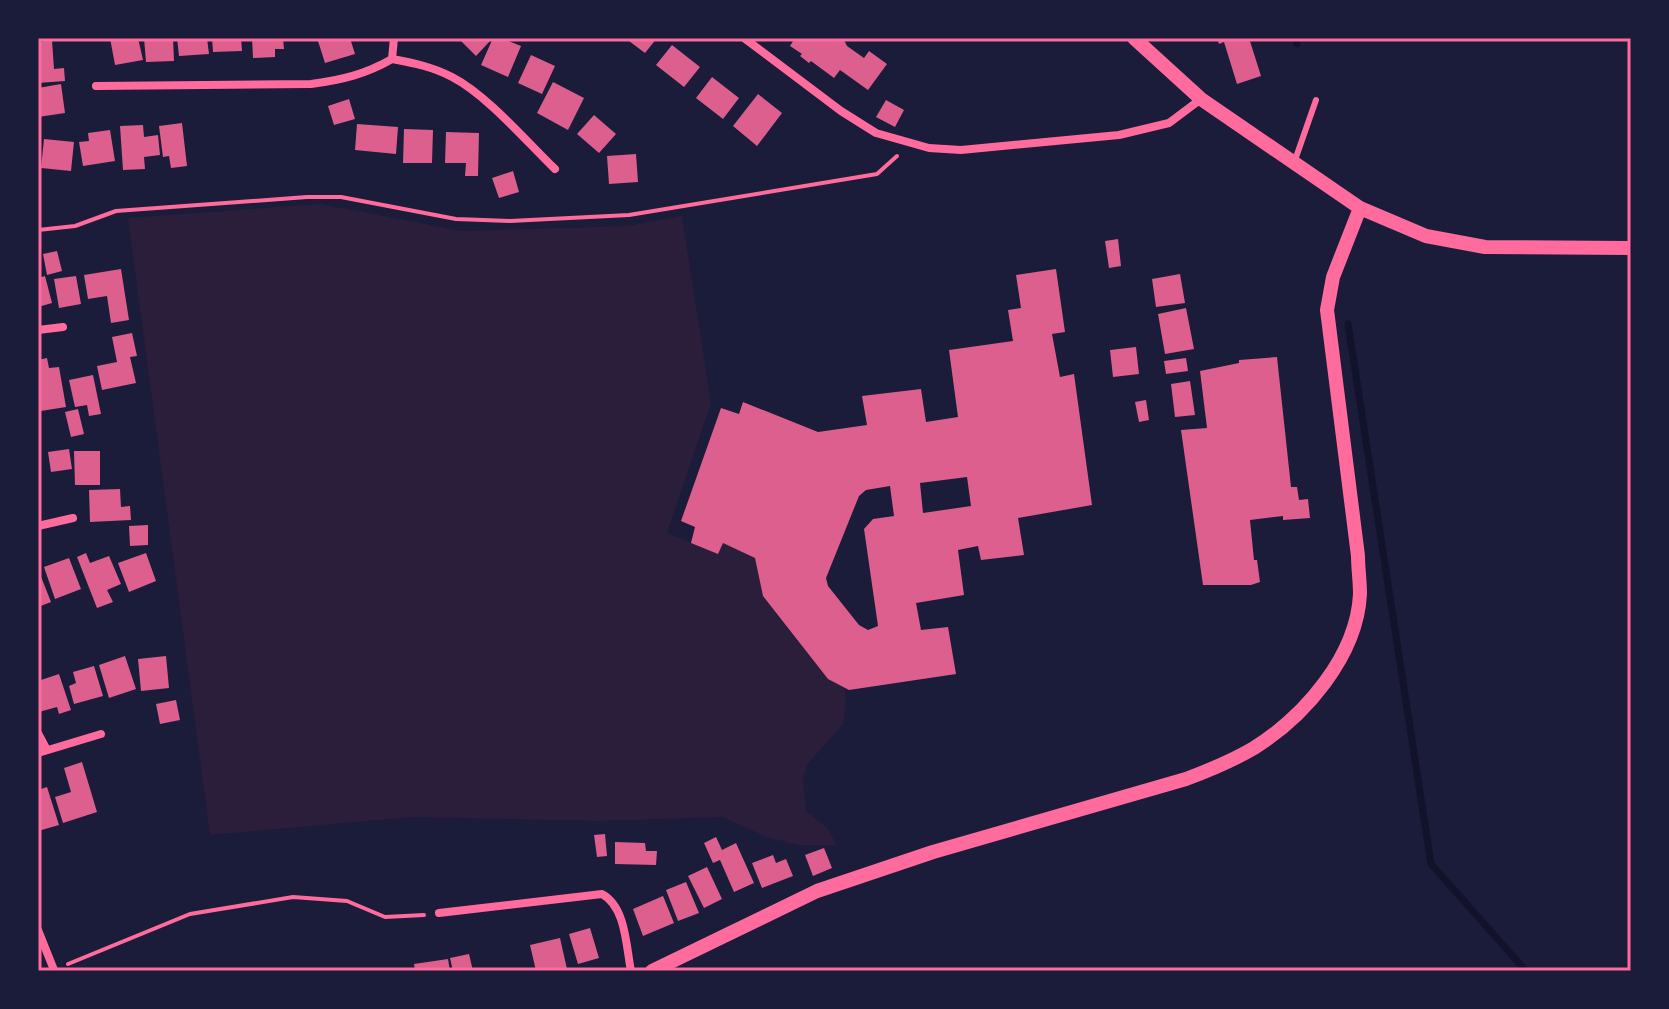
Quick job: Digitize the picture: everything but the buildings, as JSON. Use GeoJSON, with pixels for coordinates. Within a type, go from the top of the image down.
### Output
{"type":"FeatureCollection","features":[{"type":"Feature","properties":{"kind":"street"},"geometry":{"type":"LineString","coordinates":[[392,59],[394,38]]}},
{"type":"Feature","properties":{"kind":"street"},"geometry":{"type":"LineString","coordinates":[[744,38],[841,111],[876,133],[929,148],[961,150],[1119,135],[1169,123],[1201,99]]}},
{"type":"Feature","properties":{"kind":"street"},"geometry":{"type":"LineString","coordinates":[[1134,38],[1201,99],[1360,208],[1426,236],[1485,247],[1631,248]]}},
{"type":"Feature","properties":{"kind":"street"},"geometry":{"type":"LineString","coordinates":[[96,86],[311,84],[345,80],[392,59],[427,66],[455,78],[555,169]]}},
{"type":"Feature","properties":{"kind":"street"},"geometry":{"type":"LineString","coordinates":[[652,971],[817,891],[933,852],[1186,779],[1226,764],[1287,723],[1317,691],[1344,651],[1360,595],[1358,556],[1327,310],[1333,277],[1360,208]]}},
{"type":"Feature","properties":{"kind":"street"},"geometry":{"type":"LineString","coordinates":[[38,330],[63,327]]}},
{"type":"Feature","properties":{"kind":"street"},"geometry":{"type":"LineString","coordinates":[[38,526],[73,518]]}},
{"type":"Feature","properties":{"kind":"street"},"geometry":{"type":"LineString","coordinates":[[38,733],[43,751],[101,734]]}},
{"type":"Feature","properties":{"kind":"street"},"geometry":{"type":"LineString","coordinates":[[439,913],[602,894],[612,899],[618,909],[631,971]]}},
{"type":"Feature","properties":{"kind":"street"},"geometry":{"type":"LineString","coordinates":[[38,930],[53,970]]}},
{"type":"Feature","properties":{"kind":"lane"},"geometry":{"type":"LineString","coordinates":[[1294,163],[1316,100]]}},
{"type":"Feature","properties":{"kind":"path"},"geometry":{"type":"LineString","coordinates":[[38,230],[75,226],[116,211],[307,197],[341,197],[470,219],[510,221],[629,215],[877,174],[897,156]]}},
{"type":"Feature","properties":{"kind":"path"},"geometry":{"type":"LineString","coordinates":[[53,970],[190,914],[293,897],[347,901],[385,917],[439,913]]}},
{"type":"Feature","properties":{"kind":"shaded area"},"geometry":{"type":"Polygon","coordinates":[[[321,204],[462,231],[627,226],[682,216],[711,403],[667,533],[718,553],[723,543],[755,558],[763,596],[828,679],[844,687],[846,702],[843,724],[807,765],[803,779],[806,811],[827,828],[837,845],[800,845],[769,838],[722,817],[600,821],[413,817],[210,835],[128,218],[321,204]]]}},
{"type":"Feature","properties":{"kind":"waterway"},"geometry":{"type":"LineString","coordinates":[[1296,38],[1297,44]]}},
{"type":"Feature","properties":{"kind":"waterway"},"geometry":{"type":"LineString","coordinates":[[1348,324],[1431,864],[1526,971]]}}]}
